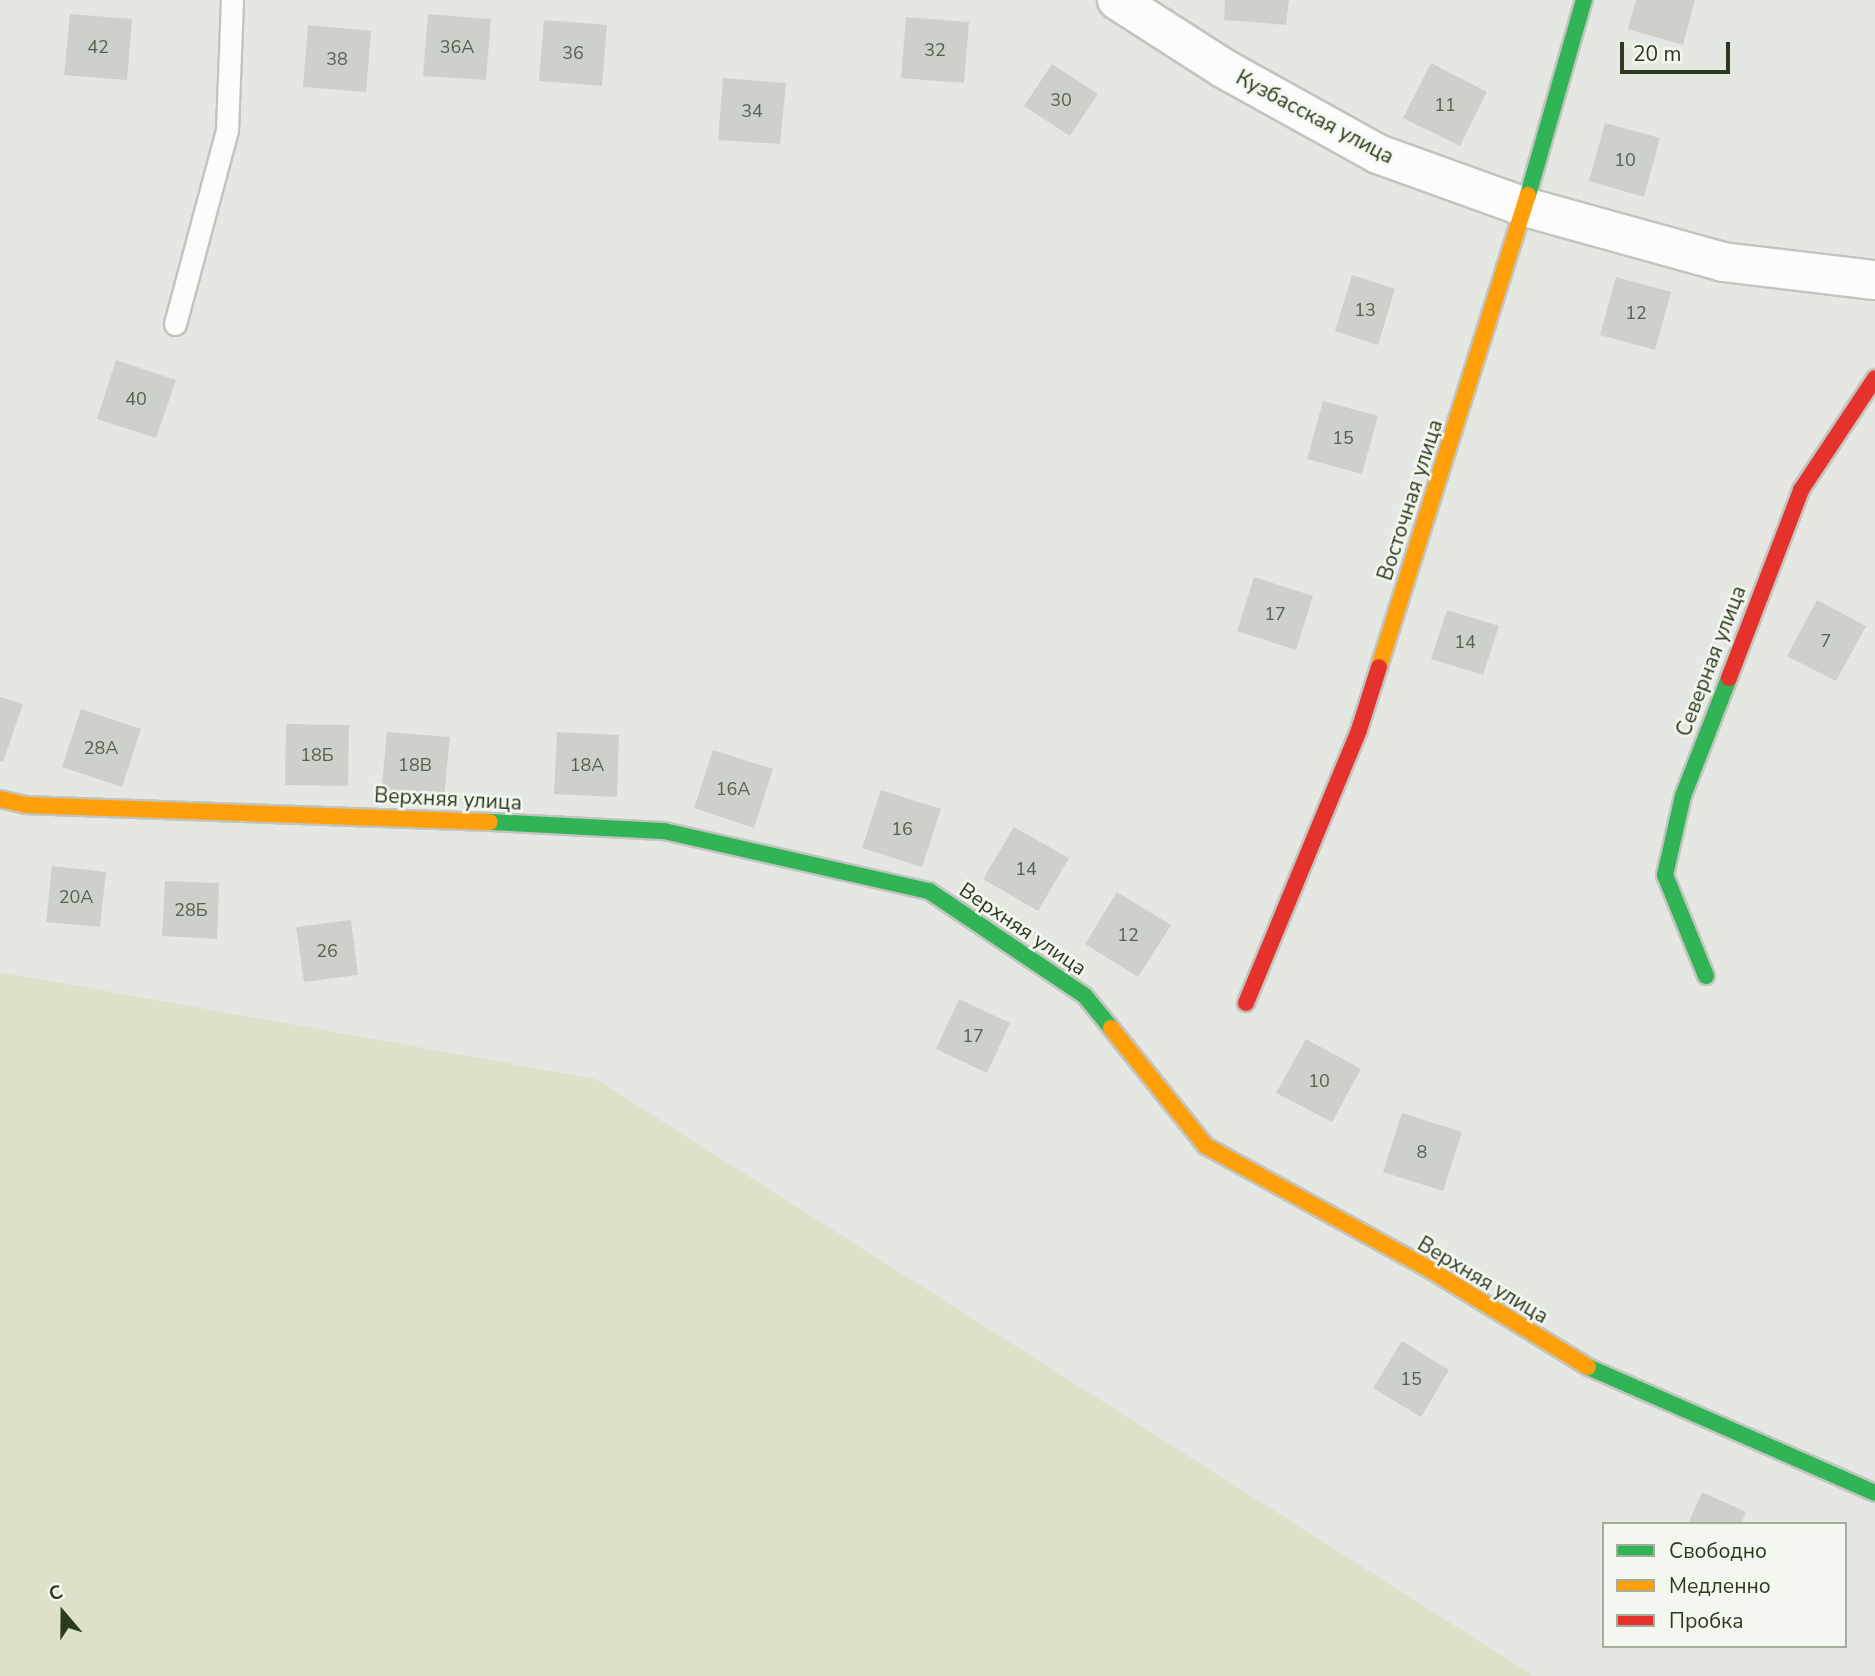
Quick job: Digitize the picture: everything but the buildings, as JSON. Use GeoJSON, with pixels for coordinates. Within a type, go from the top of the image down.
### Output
{"type":"FeatureCollection","features":[{"type":"Feature","properties":{"kind":"street","name":"Кузбасская улица"},"geometry":{"type":"LineString","coordinates":[[1117,0],[1223,68],[1378,154],[1525,207],[1723,262],[1875,280]]}},
{"type":"Feature","properties":{"kind":"street","name":"Восточная улица"},"geometry":{"type":"LineString","coordinates":[[1246,1003],[1359,730],[1525,207],[1584,0]]}},
{"type":"Feature","properties":{"kind":"street","name":"Северная улица"},"geometry":{"type":"LineString","coordinates":[[1706,976],[1665,875],[1683,796],[1801,490],[1875,378]]}},
{"type":"Feature","properties":{"kind":"street","name":"Верхняя улица"},"geometry":{"type":"LineString","coordinates":[[0,799],[24,805],[228,809],[664,831],[929,891],[1085,996],[1206,1146],[1432,1271],[1581,1364],[1875,1493]]}},
{"type":"Feature","properties":{"kind":"lane"},"geometry":{"type":"LineString","coordinates":[[175,324],[227,130],[232,0]]}},
{"type":"Feature","properties":{"kind":"green space"},"geometry":{"type":"Polygon","coordinates":[[[0,972],[596,1079],[1534,1676],[0,1676],[0,972]]]}},
{"type":"Feature","properties":{"kind":"traffic: fast"},"geometry":{"type":"LineString","coordinates":[[1528,195],[1584,0]]}},
{"type":"Feature","properties":{"kind":"traffic: fast"},"geometry":{"type":"LineString","coordinates":[[1706,976],[1665,875],[1683,796],[1729,678]]}},
{"type":"Feature","properties":{"kind":"traffic: fast"},"geometry":{"type":"LineString","coordinates":[[490,822],[664,831],[929,891],[1085,996],[1111,1028]]}},
{"type":"Feature","properties":{"kind":"traffic: fast"},"geometry":{"type":"LineString","coordinates":[[1588,1367],[1875,1493]]}},
{"type":"Feature","properties":{"kind":"traffic: slow"},"geometry":{"type":"LineString","coordinates":[[1379,667],[1528,195]]}},
{"type":"Feature","properties":{"kind":"traffic: slow"},"geometry":{"type":"LineString","coordinates":[[0,799],[25,805],[490,822]]}},
{"type":"Feature","properties":{"kind":"traffic: slow"},"geometry":{"type":"LineString","coordinates":[[1111,1028],[1206,1146],[1432,1271],[1588,1367]]}},
{"type":"Feature","properties":{"kind":"traffic: jam"},"geometry":{"type":"LineString","coordinates":[[1729,678],[1801,490],[1875,378]]}},
{"type":"Feature","properties":{"kind":"traffic: jam"},"geometry":{"type":"LineString","coordinates":[[1246,1003],[1359,730],[1379,667]]}}]}
